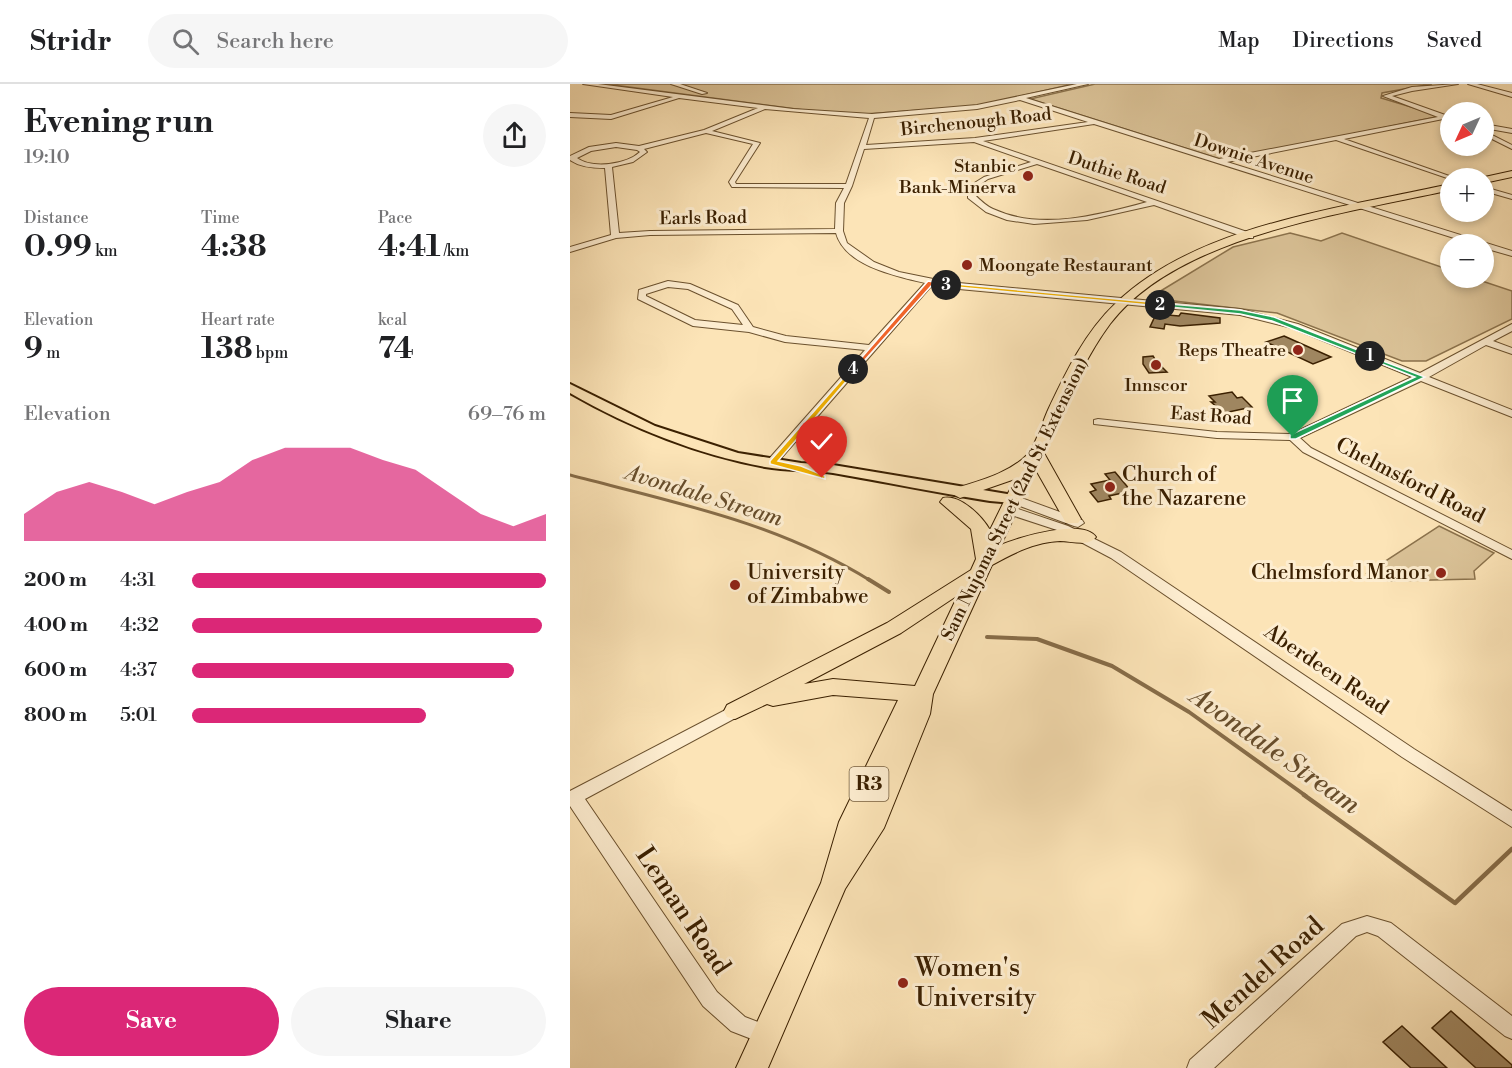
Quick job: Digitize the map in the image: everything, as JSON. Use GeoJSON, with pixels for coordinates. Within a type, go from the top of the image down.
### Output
{"type":"FeatureCollection","features":[{"type":"Feature","properties":{"kind":"highway"},"geometry":{"type":"LineString","coordinates":[[1494,178],[1512,174]]}},
{"type":"Feature","properties":{"kind":"highway","name":"Sam Nujoma Street (2nd St. Extension)"},"geometry":{"type":"LineString","coordinates":[[752,1068],[834,883],[871,828],[919,714],[922,694],[1011,504],[1070,381],[1106,322],[1124,301],[1152,280],[1190,258],[1250,236],[1440,189]]}},
{"type":"Feature","properties":{"kind":"highway"},"geometry":{"type":"LineString","coordinates":[[982,567],[983,532],[955,497],[1011,475],[1036,454],[1072,519]]}},
{"type":"Feature","properties":{"kind":"highway"},"geometry":{"type":"LineString","coordinates":[[735,711],[894,628],[982,567],[1033,538],[1058,534],[1087,537]]}},
{"type":"Feature","properties":{"kind":"highway"},"geometry":{"type":"LineString","coordinates":[[735,711],[791,693],[833,687],[922,694]]}},
{"type":"Feature","properties":{"kind":"main road"},"geometry":{"type":"LineString","coordinates":[[570,388],[625,419],[663,435],[798,468],[822,478],[1011,504]]}},
{"type":"Feature","properties":{"kind":"street"},"geometry":{"type":"LineString","coordinates":[[586,84],[765,107],[872,116],[944,111],[1020,99],[1085,84]]}},
{"type":"Feature","properties":{"kind":"street"},"geometry":{"type":"LineString","coordinates":[[675,84],[707,95],[702,99]]}},
{"type":"Feature","properties":{"kind":"street"},"geometry":{"type":"LineString","coordinates":[[1440,115],[1386,96],[1412,89],[1455,84]]}},
{"type":"Feature","properties":{"kind":"street"},"geometry":{"type":"LineString","coordinates":[[1471,84],[1512,95]]}},
{"type":"Feature","properties":{"kind":"street"},"geometry":{"type":"LineString","coordinates":[[570,115],[599,118],[621,116],[681,97]]}},
{"type":"Feature","properties":{"kind":"street","name":"Downie Avenue"},"geometry":{"type":"LineString","coordinates":[[1020,99],[1446,234]]}},
{"type":"Feature","properties":{"kind":"street"},"geometry":{"type":"LineString","coordinates":[[639,148],[644,152],[640,157],[608,165],[580,164],[573,160],[573,154],[607,146],[639,148],[706,131],[765,107]]}},
{"type":"Feature","properties":{"kind":"street"},"geometry":{"type":"LineString","coordinates":[[872,116],[849,186],[840,203],[839,231],[843,244],[871,264],[930,282],[1240,312],[1274,319],[1512,414]]}},
{"type":"Feature","properties":{"kind":"street"},"geometry":{"type":"LineString","coordinates":[[1214,162],[1440,119]]}},
{"type":"Feature","properties":{"kind":"street","name":"Birchenough Road"},"geometry":{"type":"LineString","coordinates":[[861,147],[975,140],[1093,122]]}},
{"type":"Feature","properties":{"kind":"street"},"geometry":{"type":"LineString","coordinates":[[1494,128],[1512,131]]}},
{"type":"Feature","properties":{"kind":"street"},"geometry":{"type":"LineString","coordinates":[[706,131],[758,143],[732,182],[734,186],[849,186]]}},
{"type":"Feature","properties":{"kind":"street"},"geometry":{"type":"LineString","coordinates":[[1336,138],[1440,174]]}},
{"type":"Feature","properties":{"kind":"street"},"geometry":{"type":"LineString","coordinates":[[1494,138],[1512,147]]}},
{"type":"Feature","properties":{"kind":"street","name":"Duthie Road"},"geometry":{"type":"LineString","coordinates":[[975,140],[1250,236]]}},
{"type":"Feature","properties":{"kind":"street"},"geometry":{"type":"LineString","coordinates":[[1036,162],[986,178],[972,187],[971,196],[980,207],[998,214],[1020,219],[1056,221],[1102,215],[1157,202]]}},
{"type":"Feature","properties":{"kind":"street"},"geometry":{"type":"LineString","coordinates":[[608,165],[615,236]]}},
{"type":"Feature","properties":{"kind":"street"},"geometry":{"type":"LineString","coordinates":[[1494,192],[1512,197]]}},
{"type":"Feature","properties":{"kind":"street","name":"Earls Road"},"geometry":{"type":"LineString","coordinates":[[570,250],[615,236],[839,231]]}},
{"type":"Feature","properties":{"kind":"street","name":"Downie Avenue"},"geometry":{"type":"LineString","coordinates":[[1494,249],[1512,254]]}},
{"type":"Feature","properties":{"kind":"street"},"geometry":{"type":"LineString","coordinates":[[772,462],[930,282]]}},
{"type":"Feature","properties":{"kind":"street"},"geometry":{"type":"LineString","coordinates":[[750,329],[735,307],[690,287],[668,284],[642,292],[641,297],[693,323],[750,329],[785,339],[871,348]]}},
{"type":"Feature","properties":{"kind":"street","name":"East Road"},"geometry":{"type":"LineString","coordinates":[[1098,423],[1216,435],[1293,437],[1421,377],[1512,327]]}},
{"type":"Feature","properties":{"kind":"street"},"geometry":{"type":"LineString","coordinates":[[1487,342],[1512,351]]}},
{"type":"Feature","properties":{"kind":"street","name":"Chelmsford Road"},"geometry":{"type":"LineString","coordinates":[[1293,437],[1307,450],[1512,555]]}},
{"type":"Feature","properties":{"kind":"street","name":"Aberdeen Road"},"geometry":{"type":"LineString","coordinates":[[1011,504],[1072,519],[1116,555]]}},
{"type":"Feature","properties":{"kind":"street","name":"Aberdeen Road"},"geometry":{"type":"LineString","coordinates":[[1011,504],[1087,537],[1116,555],[1408,753],[1512,820]]}},
{"type":"Feature","properties":{"kind":"street"},"geometry":{"type":"LineString","coordinates":[[572,798],[735,711]]}},
{"type":"Feature","properties":{"kind":"street","name":"Leman Road"},"geometry":{"type":"LineString","coordinates":[[572,798],[710,999],[738,1024],[767,1035]]}},
{"type":"Feature","properties":{"kind":"street","name":"Mendel Road"},"geometry":{"type":"LineString","coordinates":[[1198,1068],[1349,930],[1367,924],[1384,929],[1512,1029]]}},
{"type":"Feature","properties":{"kind":"shaded area"},"geometry":{"type":"Polygon","coordinates":[[[606,84],[1073,84],[976,106],[865,114],[804,110],[606,84]]]}},
{"type":"Feature","properties":{"kind":"shaded area"},"geometry":{"type":"Polygon","coordinates":[[[1095,84],[1432,84],[1382,93],[1381,98],[1440,116],[1223,160],[1030,99],[1095,84]]]}},
{"type":"Feature","properties":{"kind":"shaded area"},"geometry":{"type":"Polygon","coordinates":[[[1290,233],[1321,241],[1342,233],[1440,267],[1440,288],[1494,288],[1494,285],[1512,291],[1512,319],[1426,361],[1402,361],[1277,313],[1166,300],[1154,295],[1233,247],[1290,233]]]}},
{"type":"Feature","properties":{"kind":"shaded area"},"geometry":{"type":"Polygon","coordinates":[[[1439,526],[1494,553],[1474,571],[1475,579],[1389,581],[1367,573],[1439,526]]]}},
{"type":"Feature","properties":{"kind":"building"},"geometry":{"type":"Polygon","coordinates":[[[1181,313],[1220,318],[1220,323],[1180,326],[1165,324],[1164,329],[1150,327],[1156,314],[1179,316],[1181,313]]]}},
{"type":"Feature","properties":{"kind":"building","name":"Reps Theatre"},"geometry":{"type":"Polygon","coordinates":[[[1284,336],[1331,357],[1313,364],[1266,342],[1284,336]]]}},
{"type":"Feature","properties":{"kind":"building","name":"Innscor"},"geometry":{"type":"Polygon","coordinates":[[[1153,356],[1167,372],[1149,373],[1143,364],[1143,357],[1153,356]]]}},
{"type":"Feature","properties":{"kind":"building"},"geometry":{"type":"Polygon","coordinates":[[[1232,392],[1237,398],[1242,397],[1252,407],[1224,413],[1211,402],[1215,402],[1209,396],[1232,392]]]}},
{"type":"Feature","properties":{"kind":"building","name":"Church of the Nazarene"},"geometry":{"type":"Polygon","coordinates":[[[1115,472],[1131,491],[1109,496],[1111,499],[1098,502],[1090,492],[1096,490],[1091,484],[1110,480],[1105,474],[1115,472]]]}},
{"type":"Feature","properties":{"kind":"building"},"geometry":{"type":"Polygon","coordinates":[[[1451,1011],[1512,1065],[1512,1068],[1476,1068],[1432,1028],[1451,1011]]]}},
{"type":"Feature","properties":{"kind":"building"},"geometry":{"type":"Polygon","coordinates":[[[1402,1026],[1447,1068],[1411,1068],[1383,1042],[1402,1026]]]}},
{"type":"Feature","properties":{"kind":"waterway","name":"Avondale Stream"},"geometry":{"type":"LineString","coordinates":[[570,475],[687,505],[762,529],[799,543],[871,581]]}},
{"type":"Feature","properties":{"kind":"waterway","name":"Avondale Stream"},"geometry":{"type":"LineString","coordinates":[[868,579],[889,592]]}},
{"type":"Feature","properties":{"kind":"waterway","name":"Avondale Stream"},"geometry":{"type":"LineString","coordinates":[[987,637],[1037,639],[1112,666],[1189,712],[1306,796]]}},
{"type":"Feature","properties":{"kind":"waterway","name":"Avondale Stream"},"geometry":{"type":"LineString","coordinates":[[1304,795],[1455,903],[1512,849]]}},
{"type":"Feature","properties":{"kind":"place","name":"Stanbic Bank-Minerva"},"geometry":{"type":"Point","coordinates":[1028,176]}},
{"type":"Feature","properties":{"kind":"place","name":"Moongate Restaurant"},"geometry":{"type":"Point","coordinates":[967,265]}},
{"type":"Feature","properties":{"kind":"place","name":"Reps Theatre"},"geometry":{"type":"Point","coordinates":[1298,350]}},
{"type":"Feature","properties":{"kind":"place","name":"Innscor"},"geometry":{"type":"Point","coordinates":[1156,365]}},
{"type":"Feature","properties":{"kind":"place","name":"Church of the Nazarene"},"geometry":{"type":"Point","coordinates":[1110,487]}},
{"type":"Feature","properties":{"kind":"place","name":"Chelmsford Manor"},"geometry":{"type":"Point","coordinates":[1441,573]}},
{"type":"Feature","properties":{"kind":"place","name":"University of Zimbabwe"},"geometry":{"type":"Point","coordinates":[735,585]}},
{"type":"Feature","properties":{"kind":"place","name":"Women's University"},"geometry":{"type":"Point","coordinates":[903,983]}},
{"type":"Feature","properties":{"kind":"route"},"geometry":{"type":"LineString","coordinates":[[822,478],[810,475],[798,468],[772,462],[930,282],[1240,312],[1295,326],[1421,377],[1293,437]]}}]}
